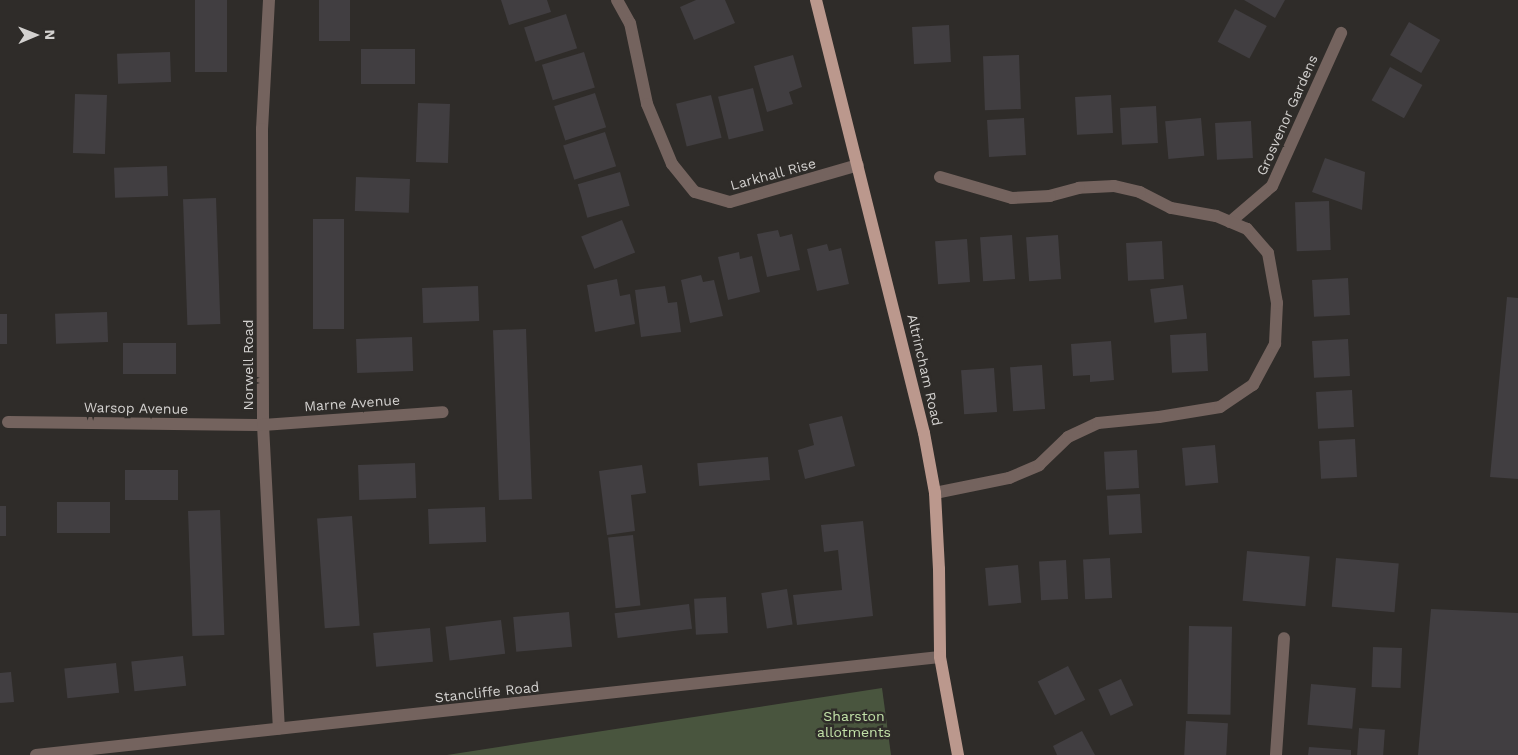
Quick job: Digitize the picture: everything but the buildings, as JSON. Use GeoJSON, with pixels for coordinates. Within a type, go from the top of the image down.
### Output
{"type":"FeatureCollection","features":[{"type":"Feature","properties":{"kind":"main road","name":"Altrincham Road"},"geometry":{"type":"LineString","coordinates":[[816,0],[909,364],[924,433],[935,493],[939,569],[940,657],[958,755]]}},
{"type":"Feature","properties":{"kind":"street","name":"Norwell Road"},"geometry":{"type":"LineString","coordinates":[[269,0],[262,129],[263,425],[279,729]]}},
{"type":"Feature","properties":{"kind":"street","name":"Larkhall Rise"},"geometry":{"type":"LineString","coordinates":[[617,0],[630,22],[647,104],[672,164],[695,192],[730,202],[858,165]]}},
{"type":"Feature","properties":{"kind":"street","name":"Grosvenor Gardens"},"geometry":{"type":"LineString","coordinates":[[1230,222],[1272,186],[1341,33]]}},
{"type":"Feature","properties":{"kind":"street"},"geometry":{"type":"LineString","coordinates":[[935,493],[1016,475],[1039,465],[1068,437],[1098,423],[1159,417],[1220,407],[1253,385],[1275,344],[1277,303],[1268,253],[1247,229],[1216,216],[1171,208],[1140,192],[1114,186],[1079,188],[1050,196],[1012,198],[940,177]]}},
{"type":"Feature","properties":{"kind":"street","name":"Marne Avenue"},"geometry":{"type":"LineString","coordinates":[[263,425],[443,412]]}},
{"type":"Feature","properties":{"kind":"street","name":"Warsop Avenue"},"geometry":{"type":"LineString","coordinates":[[8,422],[263,425]]}},
{"type":"Feature","properties":{"kind":"street"},"geometry":{"type":"LineString","coordinates":[[1276,755],[1284,638]]}},
{"type":"Feature","properties":{"kind":"street","name":"Stancliffe Road"},"geometry":{"type":"LineString","coordinates":[[36,755],[98,752],[279,729],[940,657]]}},
{"type":"Feature","properties":{"kind":"green space","name":"Sharston allotments"},"geometry":{"type":"Polygon","coordinates":[[[882,688],[891,755],[447,755],[882,688]]]}}]}
